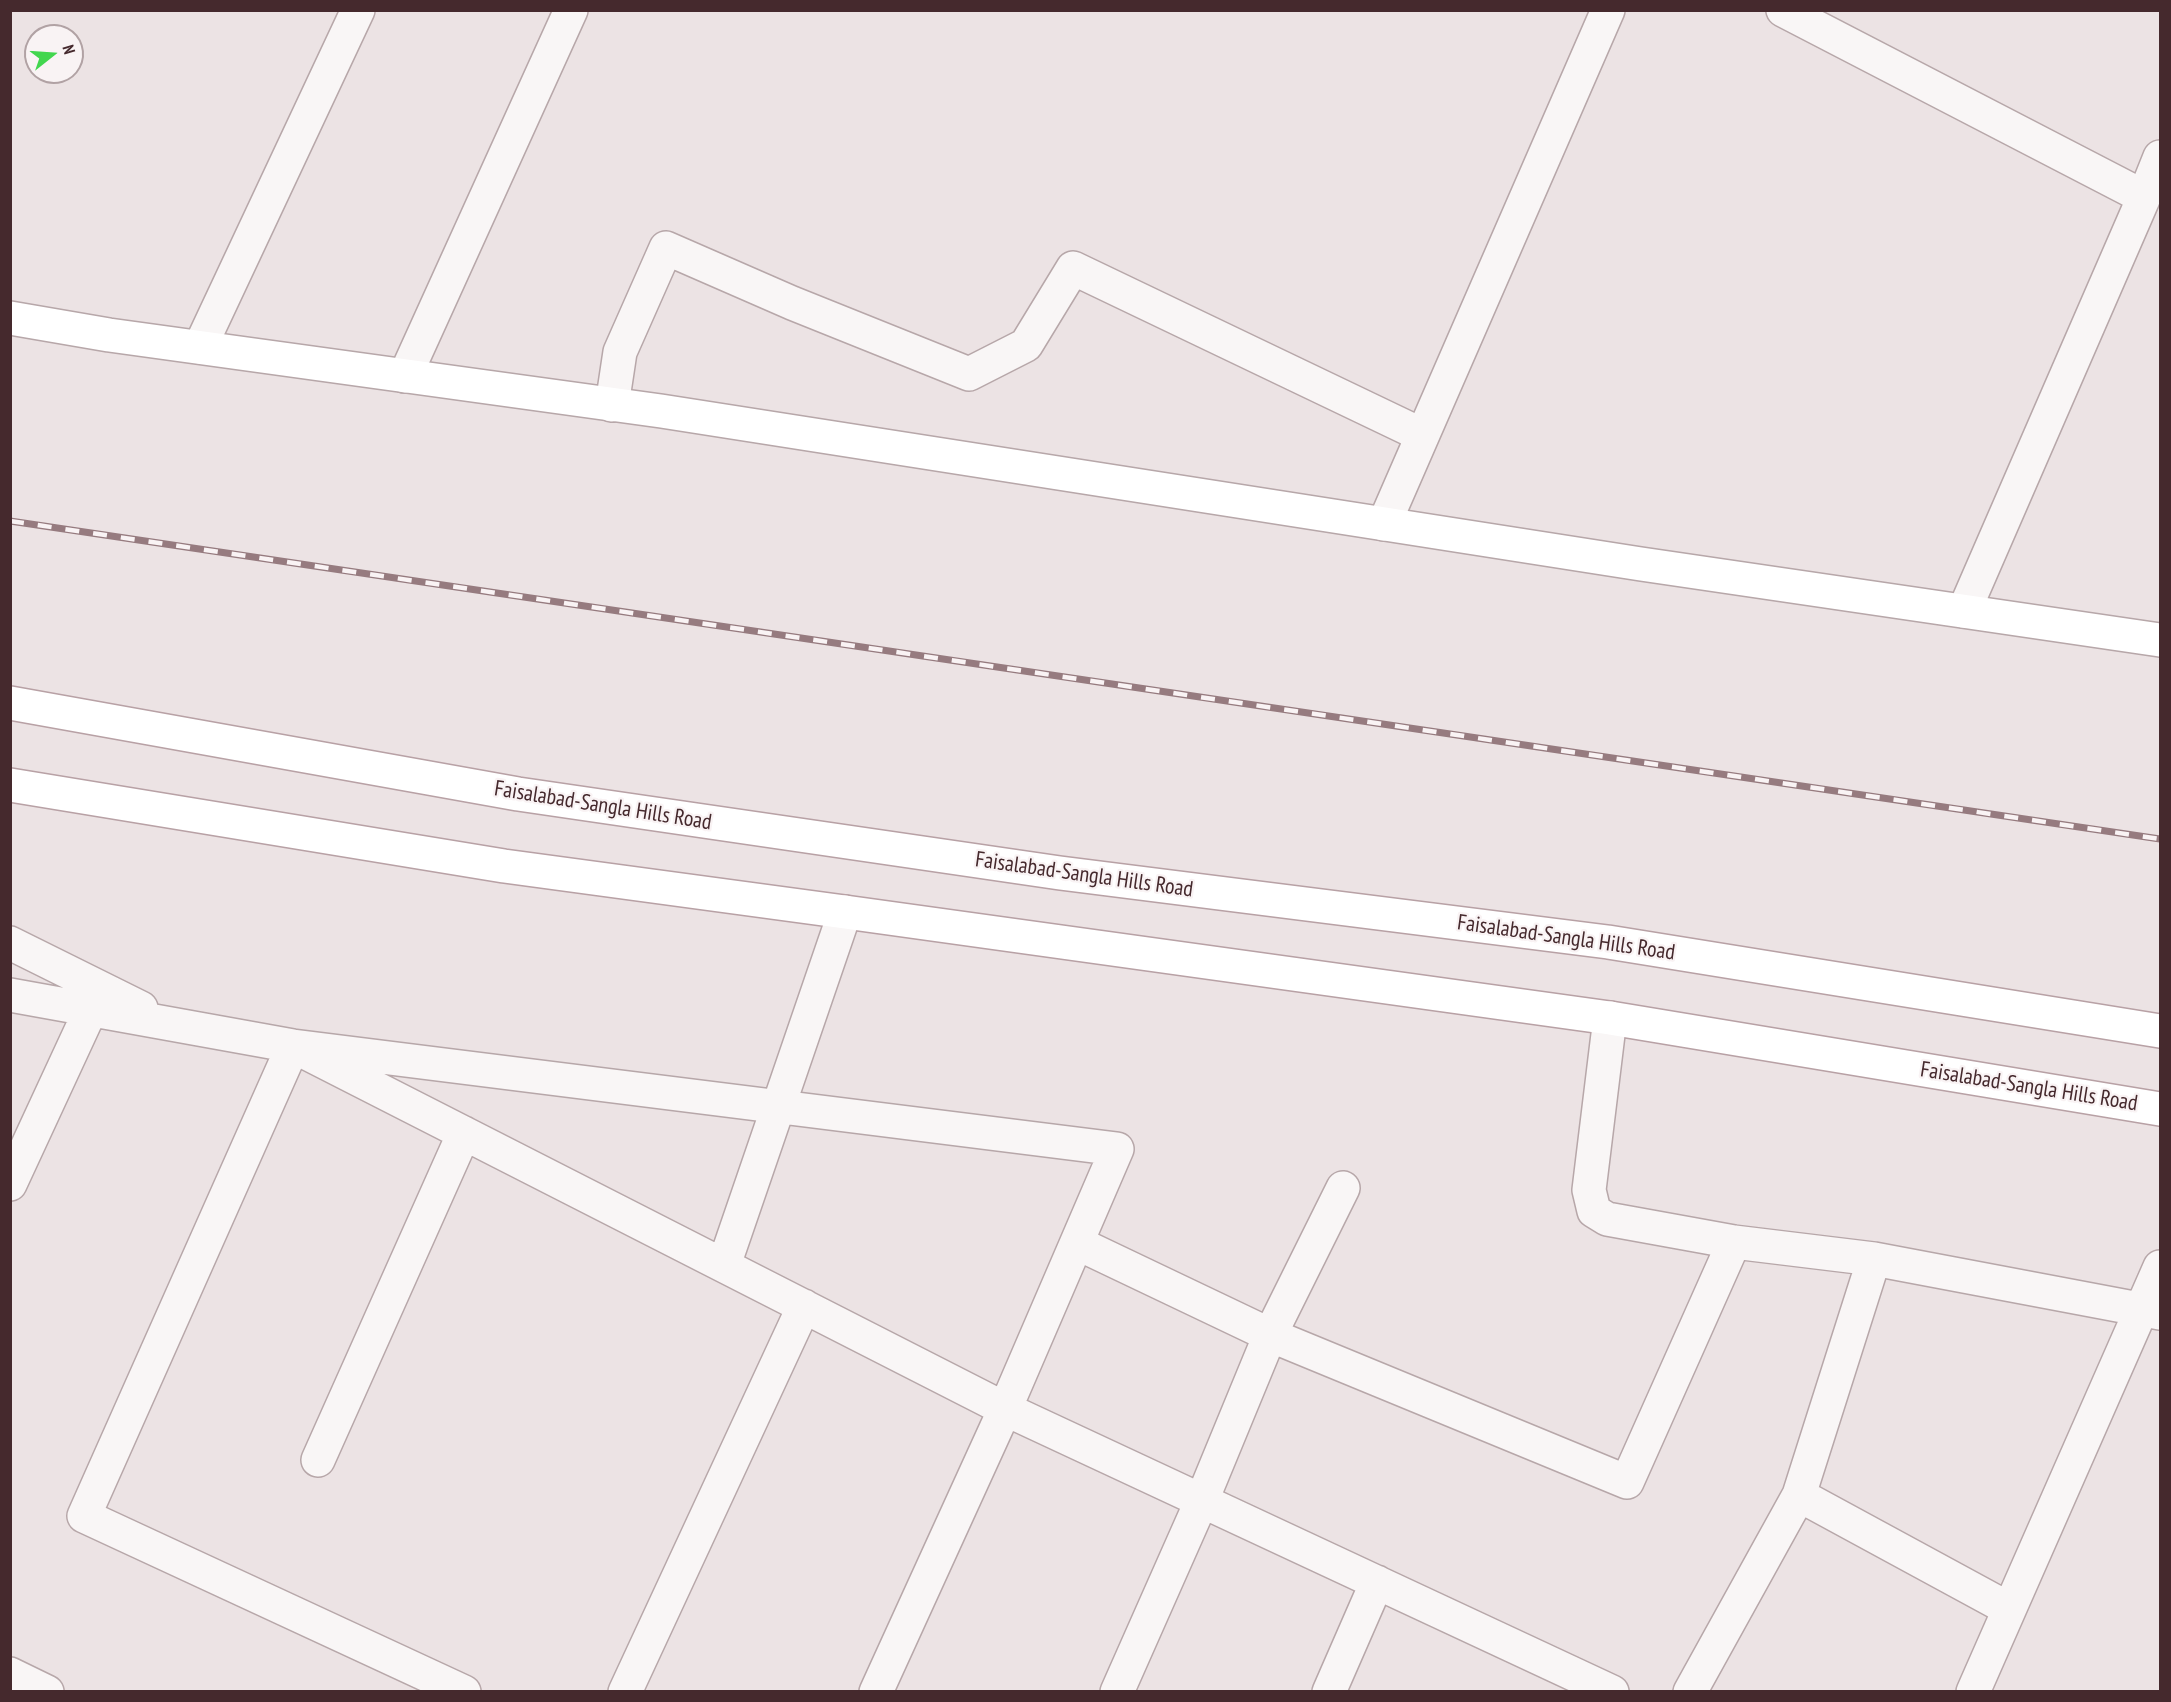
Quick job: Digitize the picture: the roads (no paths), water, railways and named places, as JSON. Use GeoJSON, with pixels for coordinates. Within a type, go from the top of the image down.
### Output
{"type":"FeatureCollection","features":[{"type":"Feature","properties":{"kind":"main road"},"geometry":{"type":"LineString","coordinates":[[10,318],[612,405],[2160,640]]}},
{"type":"Feature","properties":{"kind":"main road","name":"Faisalabad-Sangla Hills Road"},"geometry":{"type":"LineString","coordinates":[[10,703],[518,794],[1060,873],[1608,942],[2160,1031]]}},
{"type":"Feature","properties":{"kind":"main road","name":"Faisalabad-Sangla Hills Road"},"geometry":{"type":"LineString","coordinates":[[10,785],[504,866],[1610,1018],[2160,1109]]}},
{"type":"Feature","properties":{"kind":"street"},"geometry":{"type":"LineString","coordinates":[[200,347],[358,10]]}},
{"type":"Feature","properties":{"kind":"street"},"geometry":{"type":"LineString","coordinates":[[405,376],[571,10]]}},
{"type":"Feature","properties":{"kind":"street"},"geometry":{"type":"LineString","coordinates":[[1384,524],[1608,10]]}},
{"type":"Feature","properties":{"kind":"street"},"geometry":{"type":"LineString","coordinates":[[1783,10],[2144,197]]}},
{"type":"Feature","properties":{"kind":"street"},"geometry":{"type":"LineString","coordinates":[[1964,611],[2160,157]]}},
{"type":"Feature","properties":{"kind":"street"},"geometry":{"type":"LineString","coordinates":[[612,405],[620,352],[666,248],[792,303],[969,374],[1026,345],[1074,268],[1422,435]]}},
{"type":"Feature","properties":{"kind":"street"},"geometry":{"type":"LineString","coordinates":[[724,1265],[845,912]]}},
{"type":"Feature","properties":{"kind":"street"},"geometry":{"type":"LineString","coordinates":[[10,943],[175,1024]]}},
{"type":"Feature","properties":{"kind":"street"},"geometry":{"type":"LineString","coordinates":[[10,995],[293,1046],[1117,1149],[1005,1409],[876,1692]]}},
{"type":"Feature","properties":{"kind":"street"},"geometry":{"type":"LineString","coordinates":[[10,1184],[91,1010]]}},
{"type":"Feature","properties":{"kind":"street"},"geometry":{"type":"LineString","coordinates":[[1610,1018],[1588,1190],[1594,1211],[1607,1219],[1734,1242],[1874,1259],[2152,1312]]}},
{"type":"Feature","properties":{"kind":"street"},"geometry":{"type":"LineString","coordinates":[[293,1046],[1005,1409],[1612,1692]]}},
{"type":"Feature","properties":{"kind":"street"},"geometry":{"type":"LineString","coordinates":[[293,1046],[84,1516],[464,1692]]}},
{"type":"Feature","properties":{"kind":"street"},"geometry":{"type":"LineString","coordinates":[[318,1460],[464,1133]]}},
{"type":"Feature","properties":{"kind":"street"},"geometry":{"type":"LineString","coordinates":[[1117,1692],[1202,1500],[1270,1335],[1343,1188]]}},
{"type":"Feature","properties":{"kind":"street"},"geometry":{"type":"LineString","coordinates":[[1077,1243],[1270,1335],[1627,1482],[1734,1242]]}},
{"type":"Feature","properties":{"kind":"street"},"geometry":{"type":"LineString","coordinates":[[1690,1692],[1799,1495],[1874,1259]]}},
{"type":"Feature","properties":{"kind":"street"},"geometry":{"type":"LineString","coordinates":[[1973,1692],[2008,1609],[2152,1312],[2160,1267]]}},
{"type":"Feature","properties":{"kind":"street"},"geometry":{"type":"LineString","coordinates":[[625,1692],[804,1306]]}},
{"type":"Feature","properties":{"kind":"street"},"geometry":{"type":"LineString","coordinates":[[1799,1495],[2008,1609]]}},
{"type":"Feature","properties":{"kind":"street"},"geometry":{"type":"LineString","coordinates":[[1329,1692],[1377,1581]]}},
{"type":"Feature","properties":{"kind":"street"},"geometry":{"type":"LineString","coordinates":[[10,1674],[47,1692]]}},
{"type":"Feature","properties":{"kind":"railway"},"geometry":{"type":"LineString","coordinates":[[10,521],[2160,839]]}}]}
